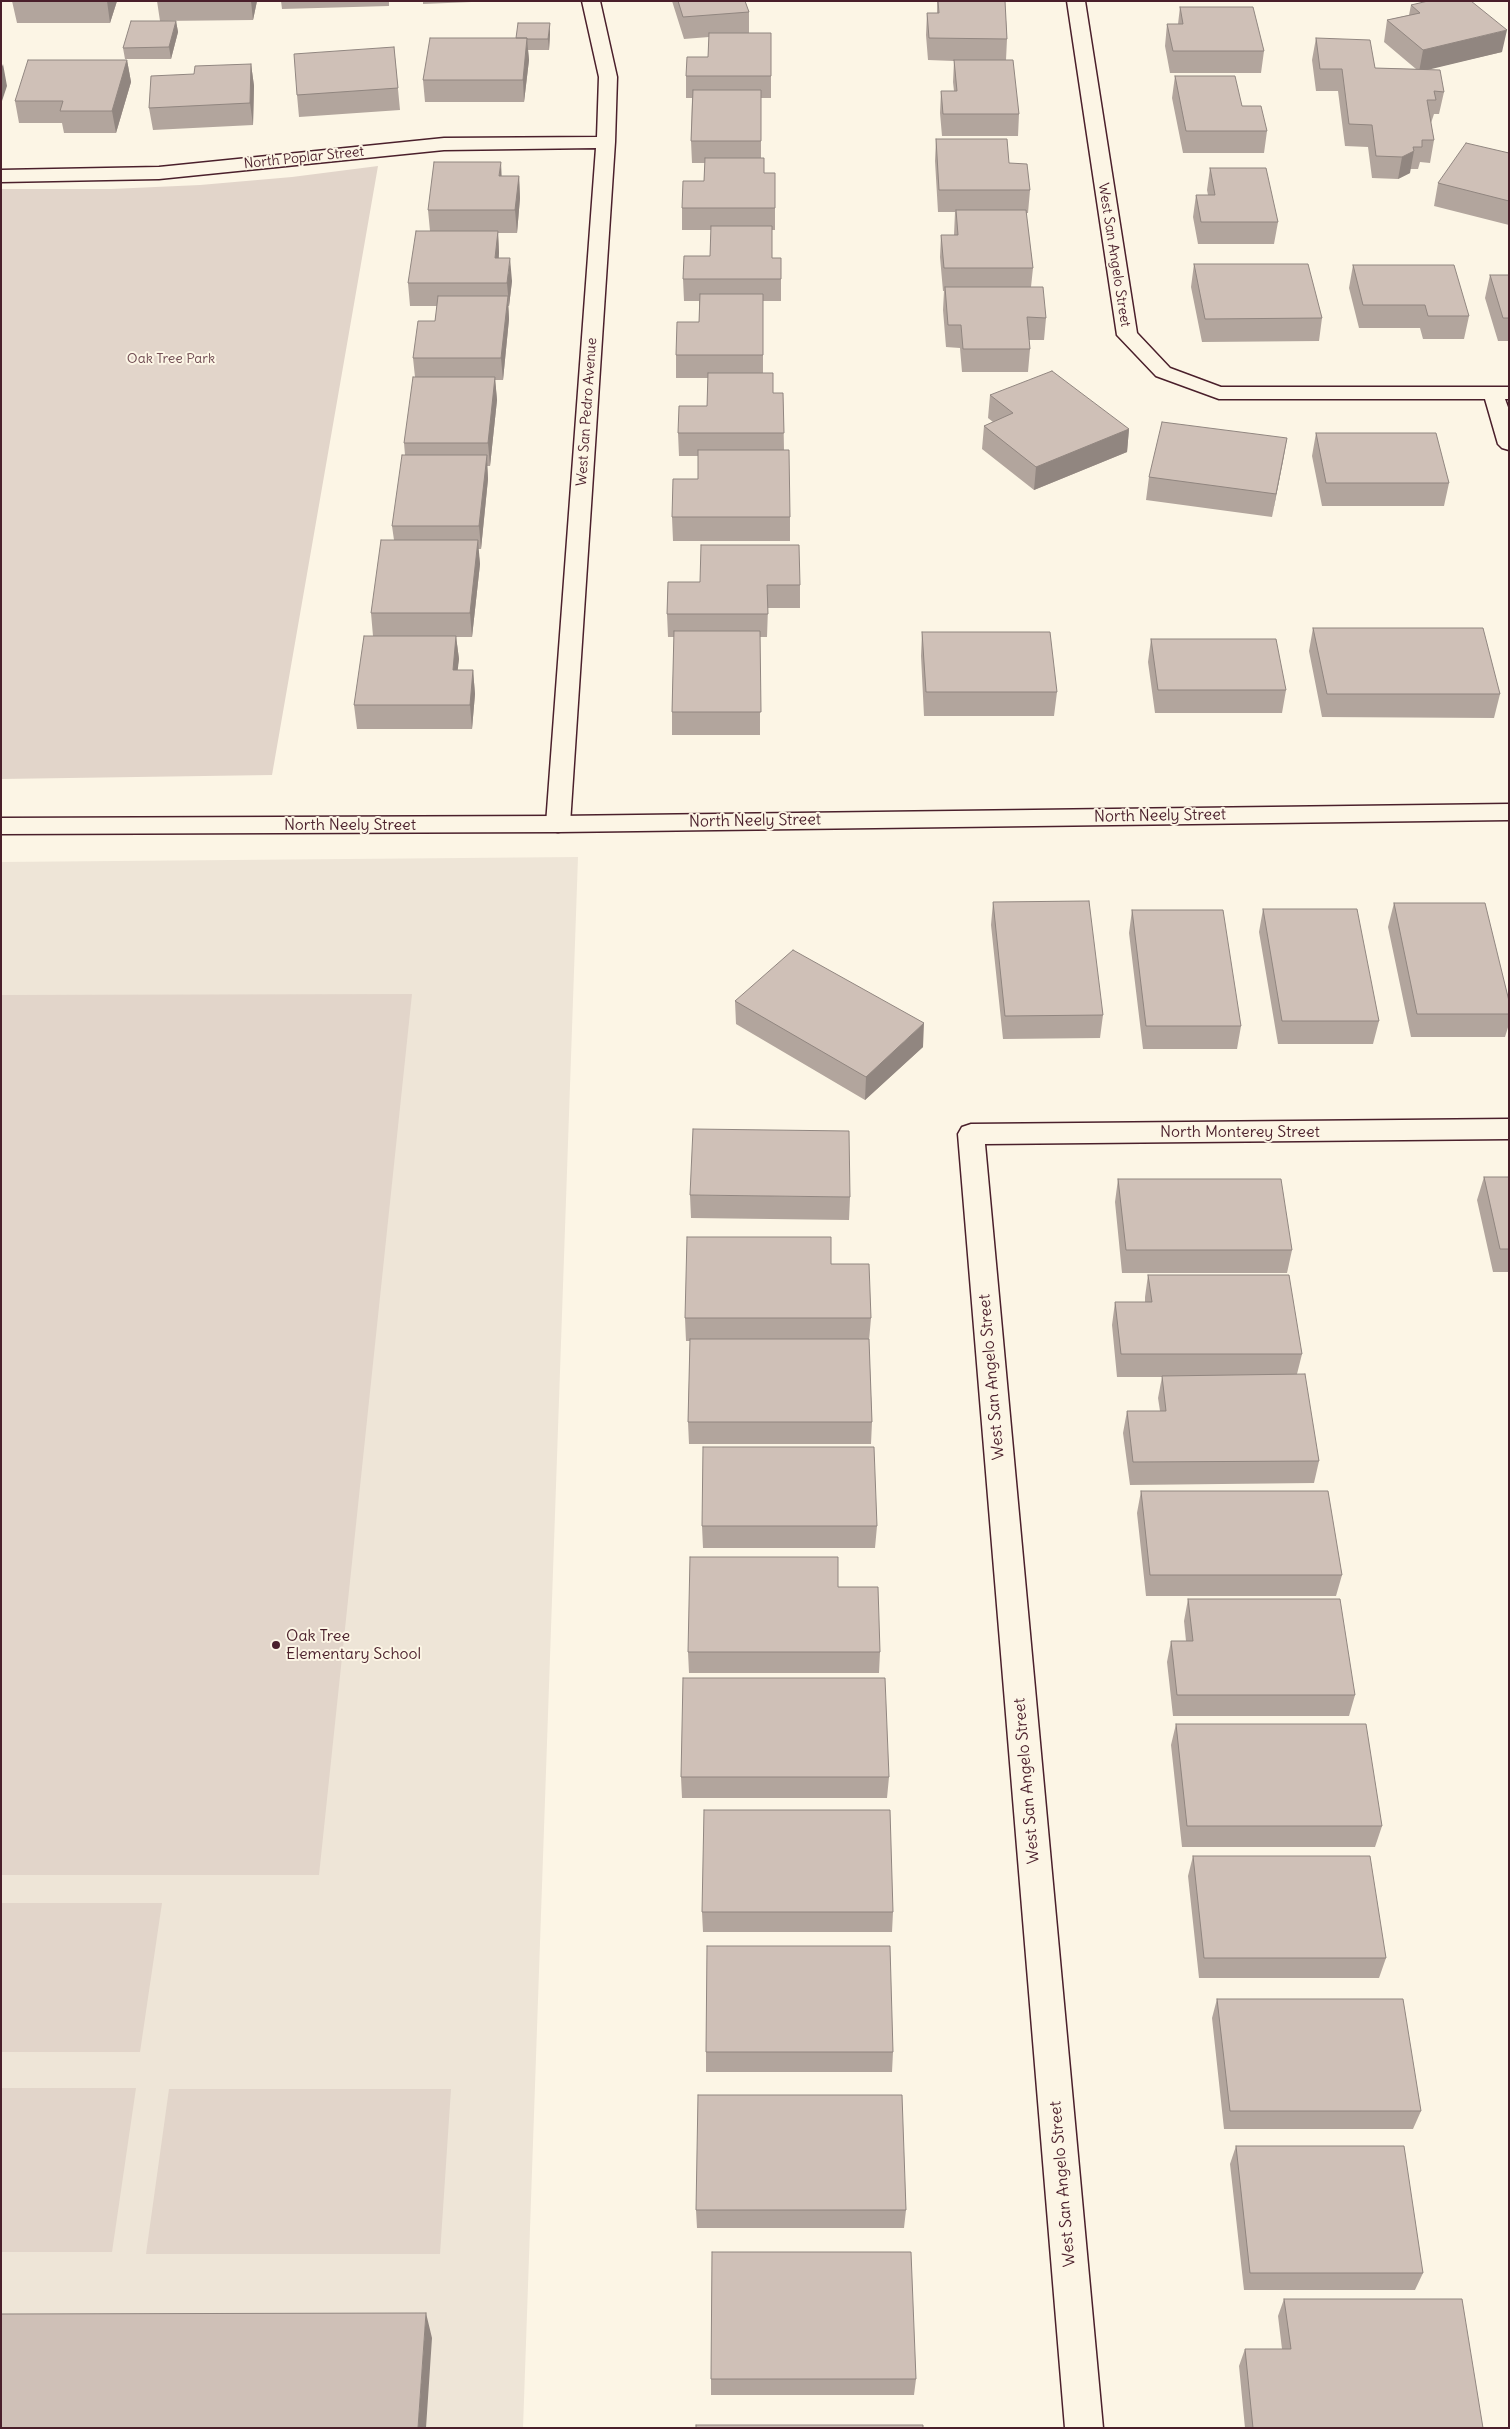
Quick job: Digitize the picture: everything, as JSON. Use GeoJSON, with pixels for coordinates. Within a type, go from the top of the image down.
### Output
{"type":"FeatureCollection","features":[{"type":"Feature","properties":{"kind":"street","name":"West San Pedro Avenue"},"geometry":{"type":"LineString","coordinates":[[558,824],[606,142],[608,77],[591,1]]}},
{"type":"Feature","properties":{"kind":"street","name":"West San Angelo Street"},"geometry":{"type":"LineString","coordinates":[[1076,1],[1127,335],[1163,372],[1219,393],[1501,393]]}},
{"type":"Feature","properties":{"kind":"street","name":"North Poplar Street"},"geometry":{"type":"LineString","coordinates":[[1,176],[159,173],[444,144],[606,142]]}},
{"type":"Feature","properties":{"kind":"street"},"geometry":{"type":"LineString","coordinates":[[1501,393],[1509,444]]}},
{"type":"Feature","properties":{"kind":"street","name":"North Neely Street"},"geometry":{"type":"LineString","coordinates":[[1,826],[558,824],[1509,812]]}},
{"type":"Feature","properties":{"kind":"street","name":"North Monterey Street"},"geometry":{"type":"LineString","coordinates":[[971,1134],[1509,1129]]}},
{"type":"Feature","properties":{"kind":"street","name":"West San Angelo Street"},"geometry":{"type":"LineString","coordinates":[[971,1134],[1084,2428]]}},
{"type":"Feature","properties":{"kind":"shaded area","name":"Oak Tree Elementary School"},"geometry":{"type":"Polygon","coordinates":[[[578,857],[523,2428],[1,2428],[1,862],[578,857]]]}},
{"type":"Feature","properties":{"kind":"green space","name":"Oak Tree Park"},"geometry":{"type":"Polygon","coordinates":[[[378,166],[272,775],[1,779],[1,189],[111,189],[200,185],[292,177],[378,166]]]}},
{"type":"Feature","properties":{"kind":"green space"},"geometry":{"type":"Polygon","coordinates":[[[412,994],[319,1875],[1,1875],[1,995],[412,994]]]}},
{"type":"Feature","properties":{"kind":"green space"},"geometry":{"type":"Polygon","coordinates":[[[1,1903],[162,1903],[140,2052],[1,2052],[1,1903]]]}},
{"type":"Feature","properties":{"kind":"green space"},"geometry":{"type":"Polygon","coordinates":[[[1,2088],[136,2088],[112,2252],[1,2252],[1,2088]]]}},
{"type":"Feature","properties":{"kind":"green space"},"geometry":{"type":"Polygon","coordinates":[[[169,2089],[451,2089],[440,2254],[146,2254],[169,2089]]]}},
{"type":"Feature","properties":{"kind":"building"},"geometry":{"type":"Polygon","coordinates":[[[678,1],[745,1],[749,12],[683,17],[678,1]]]}},
{"type":"Feature","properties":{"kind":"building"},"geometry":{"type":"Polygon","coordinates":[[[938,1],[1005,1],[1007,39],[929,38],[927,13],[939,13],[938,1]]]}},
{"type":"Feature","properties":{"kind":"building"},"geometry":{"type":"Polygon","coordinates":[[[1428,1],[1471,1],[1507,30],[1423,50],[1387,20],[1420,13],[1411,5],[1428,1]]]}},
{"type":"Feature","properties":{"kind":"building"},"geometry":{"type":"Polygon","coordinates":[[[1180,7],[1253,7],[1264,51],[1173,51],[1167,24],[1183,24],[1180,7]]]}},
{"type":"Feature","properties":{"kind":"building"},"geometry":{"type":"Polygon","coordinates":[[[131,21],[176,21],[169,47],[123,48],[131,21]]]}},
{"type":"Feature","properties":{"kind":"building"},"geometry":{"type":"Polygon","coordinates":[[[518,23],[550,23],[548,39],[516,38],[518,23]]]}},
{"type":"Feature","properties":{"kind":"building"},"geometry":{"type":"Polygon","coordinates":[[[709,33],[771,33],[771,76],[686,76],[687,57],[708,57],[709,33]]]}},
{"type":"Feature","properties":{"kind":"building"},"geometry":{"type":"Polygon","coordinates":[[[430,38],[527,38],[523,80],[423,80],[430,38]]]}},
{"type":"Feature","properties":{"kind":"building"},"geometry":{"type":"Polygon","coordinates":[[[1316,38],[1370,40],[1375,68],[1440,70],[1444,92],[1434,91],[1436,100],[1427,100],[1434,140],[1422,140],[1422,147],[1413,147],[1414,151],[1402,157],[1376,156],[1372,125],[1349,124],[1342,69],[1320,69],[1316,38]]]}},
{"type":"Feature","properties":{"kind":"building"},"geometry":{"type":"Polygon","coordinates":[[[394,47],[398,88],[297,95],[294,54],[394,47]]]}},
{"type":"Feature","properties":{"kind":"building"},"geometry":{"type":"Polygon","coordinates":[[[28,60],[127,60],[112,111],[60,111],[63,101],[15,101],[28,60]]]}},
{"type":"Feature","properties":{"kind":"building"},"geometry":{"type":"Polygon","coordinates":[[[954,60],[1013,60],[1019,114],[943,114],[941,91],[957,91],[954,60]]]}},
{"type":"Feature","properties":{"kind":"building"},"geometry":{"type":"Polygon","coordinates":[[[251,64],[250,103],[149,108],[151,76],[194,74],[195,66],[251,64]]]}},
{"type":"Feature","properties":{"kind":"building"},"geometry":{"type":"Polygon","coordinates":[[[1175,76],[1235,76],[1242,106],[1261,106],[1267,131],[1186,131],[1175,76]]]}},
{"type":"Feature","properties":{"kind":"building"},"geometry":{"type":"Polygon","coordinates":[[[693,90],[761,90],[761,141],[691,141],[693,90]]]}},
{"type":"Feature","properties":{"kind":"building"},"geometry":{"type":"Polygon","coordinates":[[[936,139],[1007,139],[1009,163],[1027,164],[1030,190],[939,190],[936,139]]]}},
{"type":"Feature","properties":{"kind":"building"},"geometry":{"type":"Polygon","coordinates":[[[1466,143],[1509,153],[1509,201],[1438,183],[1466,143]]]}},
{"type":"Feature","properties":{"kind":"building"},"geometry":{"type":"Polygon","coordinates":[[[705,158],[764,158],[764,173],[775,173],[775,208],[682,208],[683,181],[704,181],[705,158]]]}},
{"type":"Feature","properties":{"kind":"building"},"geometry":{"type":"Polygon","coordinates":[[[434,162],[501,162],[499,176],[519,176],[515,210],[428,210],[434,162]]]}},
{"type":"Feature","properties":{"kind":"building"},"geometry":{"type":"Polygon","coordinates":[[[1210,168],[1266,168],[1278,222],[1201,222],[1196,195],[1215,195],[1210,168]]]}},
{"type":"Feature","properties":{"kind":"building"},"geometry":{"type":"Polygon","coordinates":[[[956,210],[1026,210],[1033,268],[944,268],[941,235],[958,235],[956,210]]]}},
{"type":"Feature","properties":{"kind":"building"},"geometry":{"type":"Polygon","coordinates":[[[711,226],[772,226],[772,258],[781,258],[781,279],[683,279],[684,256],[710,256],[711,226]]]}},
{"type":"Feature","properties":{"kind":"building"},"geometry":{"type":"Polygon","coordinates":[[[416,231],[498,231],[495,258],[510,258],[507,283],[408,283],[416,231]]]}},
{"type":"Feature","properties":{"kind":"building"},"geometry":{"type":"Polygon","coordinates":[[[1194,264],[1308,264],[1322,318],[1205,319],[1194,264]]]}},
{"type":"Feature","properties":{"kind":"building"},"geometry":{"type":"Polygon","coordinates":[[[1353,265],[1454,265],[1469,316],[1428,316],[1425,305],[1363,305],[1353,265]]]}},
{"type":"Feature","properties":{"kind":"building"},"geometry":{"type":"Polygon","coordinates":[[[1490,275],[1509,275],[1509,318],[1503,318],[1490,275]]]}},
{"type":"Feature","properties":{"kind":"building"},"geometry":{"type":"Polygon","coordinates":[[[945,287],[1043,287],[1046,318],[1027,317],[1030,349],[963,349],[961,325],[948,325],[945,287]]]}},
{"type":"Feature","properties":{"kind":"building"},"geometry":{"type":"Polygon","coordinates":[[[700,294],[763,294],[763,355],[676,355],[677,322],[699,322],[700,294]]]}},
{"type":"Feature","properties":{"kind":"building"},"geometry":{"type":"Polygon","coordinates":[[[438,296],[508,296],[501,358],[413,358],[418,321],[435,321],[438,296]]]}},
{"type":"Feature","properties":{"kind":"building"},"geometry":{"type":"Polygon","coordinates":[[[1052,371],[1129,429],[1036,467],[984,426],[1013,413],[990,395],[1052,371]]]}},
{"type":"Feature","properties":{"kind":"building"},"geometry":{"type":"Polygon","coordinates":[[[708,373],[773,373],[773,393],[783,393],[784,433],[678,433],[679,406],[707,406],[708,373]]]}},
{"type":"Feature","properties":{"kind":"building"},"geometry":{"type":"Polygon","coordinates":[[[413,377],[495,377],[488,443],[404,443],[413,377]]]}},
{"type":"Feature","properties":{"kind":"building"},"geometry":{"type":"Polygon","coordinates":[[[1162,422],[1287,438],[1276,494],[1149,477],[1162,422]]]}},
{"type":"Feature","properties":{"kind":"building"},"geometry":{"type":"Polygon","coordinates":[[[1316,433],[1436,433],[1449,483],[1326,483],[1316,433]]]}},
{"type":"Feature","properties":{"kind":"building"},"geometry":{"type":"Polygon","coordinates":[[[698,450],[789,450],[790,517],[672,517],[673,479],[698,479],[698,450]]]}},
{"type":"Feature","properties":{"kind":"building"},"geometry":{"type":"Polygon","coordinates":[[[402,455],[487,455],[479,526],[392,526],[402,455]]]}},
{"type":"Feature","properties":{"kind":"building"},"geometry":{"type":"Polygon","coordinates":[[[381,540],[478,540],[470,613],[371,613],[381,540]]]}},
{"type":"Feature","properties":{"kind":"building"},"geometry":{"type":"Polygon","coordinates":[[[701,545],[799,545],[800,585],[767,585],[768,614],[667,614],[668,582],[700,582],[701,545]]]}},
{"type":"Feature","properties":{"kind":"building"},"geometry":{"type":"Polygon","coordinates":[[[1313,628],[1483,628],[1500,694],[1327,694],[1313,628]]]}},
{"type":"Feature","properties":{"kind":"building"},"geometry":{"type":"Polygon","coordinates":[[[674,631],[760,631],[761,712],[672,712],[674,631]]]}},
{"type":"Feature","properties":{"kind":"building"},"geometry":{"type":"Polygon","coordinates":[[[922,632],[1050,632],[1057,692],[926,692],[922,632]]]}},
{"type":"Feature","properties":{"kind":"building"},"geometry":{"type":"Polygon","coordinates":[[[364,636],[456,636],[453,670],[473,670],[470,705],[354,705],[364,636]]]}},
{"type":"Feature","properties":{"kind":"building"},"geometry":{"type":"Polygon","coordinates":[[[1151,639],[1276,639],[1286,690],[1158,690],[1151,639]]]}},
{"type":"Feature","properties":{"kind":"building"},"geometry":{"type":"Polygon","coordinates":[[[1089,901],[1103,1015],[1005,1016],[993,902],[1089,901]]]}},
{"type":"Feature","properties":{"kind":"building"},"geometry":{"type":"Polygon","coordinates":[[[1394,903],[1485,903],[1509,1001],[1509,1014],[1417,1014],[1394,903]]]}},
{"type":"Feature","properties":{"kind":"building"},"geometry":{"type":"Polygon","coordinates":[[[1263,909],[1357,909],[1379,1021],[1282,1021],[1263,909]]]}},
{"type":"Feature","properties":{"kind":"building"},"geometry":{"type":"Polygon","coordinates":[[[1132,910],[1223,910],[1241,1026],[1146,1026],[1132,910]]]}},
{"type":"Feature","properties":{"kind":"building"},"geometry":{"type":"Polygon","coordinates":[[[793,950],[924,1023],[866,1077],[735,1001],[793,950]]]}},
{"type":"Feature","properties":{"kind":"building"},"geometry":{"type":"Polygon","coordinates":[[[693,1129],[849,1131],[850,1197],[690,1195],[693,1129]]]}},
{"type":"Feature","properties":{"kind":"building"},"geometry":{"type":"Polygon","coordinates":[[[1484,1177],[1509,1177],[1509,1249],[1500,1249],[1484,1177]]]}},
{"type":"Feature","properties":{"kind":"building"},"geometry":{"type":"Polygon","coordinates":[[[1118,1179],[1281,1179],[1292,1250],[1126,1250],[1118,1179]]]}},
{"type":"Feature","properties":{"kind":"building"},"geometry":{"type":"Polygon","coordinates":[[[687,1237],[831,1237],[831,1264],[869,1264],[871,1318],[685,1318],[687,1237]]]}},
{"type":"Feature","properties":{"kind":"building"},"geometry":{"type":"Polygon","coordinates":[[[1148,1275],[1289,1275],[1302,1354],[1121,1354],[1115,1302],[1152,1302],[1148,1275]]]}},
{"type":"Feature","properties":{"kind":"building"},"geometry":{"type":"Polygon","coordinates":[[[690,1339],[869,1339],[872,1422],[688,1422],[690,1339]]]}},
{"type":"Feature","properties":{"kind":"building"},"geometry":{"type":"Polygon","coordinates":[[[1305,1374],[1319,1461],[1133,1462],[1127,1411],[1166,1411],[1162,1376],[1305,1374]]]}},
{"type":"Feature","properties":{"kind":"building"},"geometry":{"type":"Polygon","coordinates":[[[703,1447],[874,1447],[877,1526],[702,1526],[703,1447]]]}},
{"type":"Feature","properties":{"kind":"building"},"geometry":{"type":"Polygon","coordinates":[[[1141,1491],[1328,1491],[1342,1575],[1150,1575],[1141,1491]]]}},
{"type":"Feature","properties":{"kind":"building"},"geometry":{"type":"Polygon","coordinates":[[[690,1557],[838,1557],[838,1587],[878,1587],[880,1652],[688,1652],[690,1557]]]}},
{"type":"Feature","properties":{"kind":"building"},"geometry":{"type":"Polygon","coordinates":[[[1188,1599],[1340,1599],[1355,1695],[1177,1695],[1171,1641],[1193,1641],[1188,1599]]]}},
{"type":"Feature","properties":{"kind":"building"},"geometry":{"type":"Polygon","coordinates":[[[683,1678],[885,1678],[889,1777],[681,1777],[683,1678]]]}},
{"type":"Feature","properties":{"kind":"building"},"geometry":{"type":"Polygon","coordinates":[[[1176,1724],[1366,1724],[1382,1826],[1187,1826],[1176,1724]]]}},
{"type":"Feature","properties":{"kind":"building"},"geometry":{"type":"Polygon","coordinates":[[[704,1810],[890,1810],[893,1912],[702,1912],[704,1810]]]}},
{"type":"Feature","properties":{"kind":"building"},"geometry":{"type":"Polygon","coordinates":[[[1193,1856],[1370,1856],[1386,1958],[1204,1958],[1193,1856]]]}},
{"type":"Feature","properties":{"kind":"building"},"geometry":{"type":"Polygon","coordinates":[[[707,1946],[890,1946],[893,2052],[706,2052],[707,1946]]]}},
{"type":"Feature","properties":{"kind":"building"},"geometry":{"type":"Polygon","coordinates":[[[1217,1999],[1403,1999],[1421,2111],[1230,2111],[1217,1999]]]}},
{"type":"Feature","properties":{"kind":"building"},"geometry":{"type":"Polygon","coordinates":[[[698,2095],[902,2095],[906,2210],[696,2210],[698,2095]]]}},
{"type":"Feature","properties":{"kind":"building"},"geometry":{"type":"Polygon","coordinates":[[[1236,2146],[1404,2146],[1423,2273],[1250,2273],[1236,2146]]]}},
{"type":"Feature","properties":{"kind":"building"},"geometry":{"type":"Polygon","coordinates":[[[712,2252],[911,2252],[916,2379],[711,2379],[712,2252]]]}},
{"type":"Feature","properties":{"kind":"building"},"geometry":{"type":"Polygon","coordinates":[[[1284,2299],[1462,2299],[1483,2428],[1253,2428],[1245,2349],[1291,2349],[1284,2299]]]}},
{"type":"Feature","properties":{"kind":"building"},"geometry":{"type":"Polygon","coordinates":[[[426,2313],[418,2428],[1,2428],[1,2314],[426,2313]]]}},
{"type":"Feature","properties":{"kind":"building"},"geometry":{"type":"Polygon","coordinates":[[[696,2425],[923,2425],[923,2428],[696,2428],[696,2425]]]}},
{"type":"Feature","properties":{"kind":"place","name":"Oak Tree Elementary School"},"geometry":{"type":"Point","coordinates":[276,1645]}}]}
